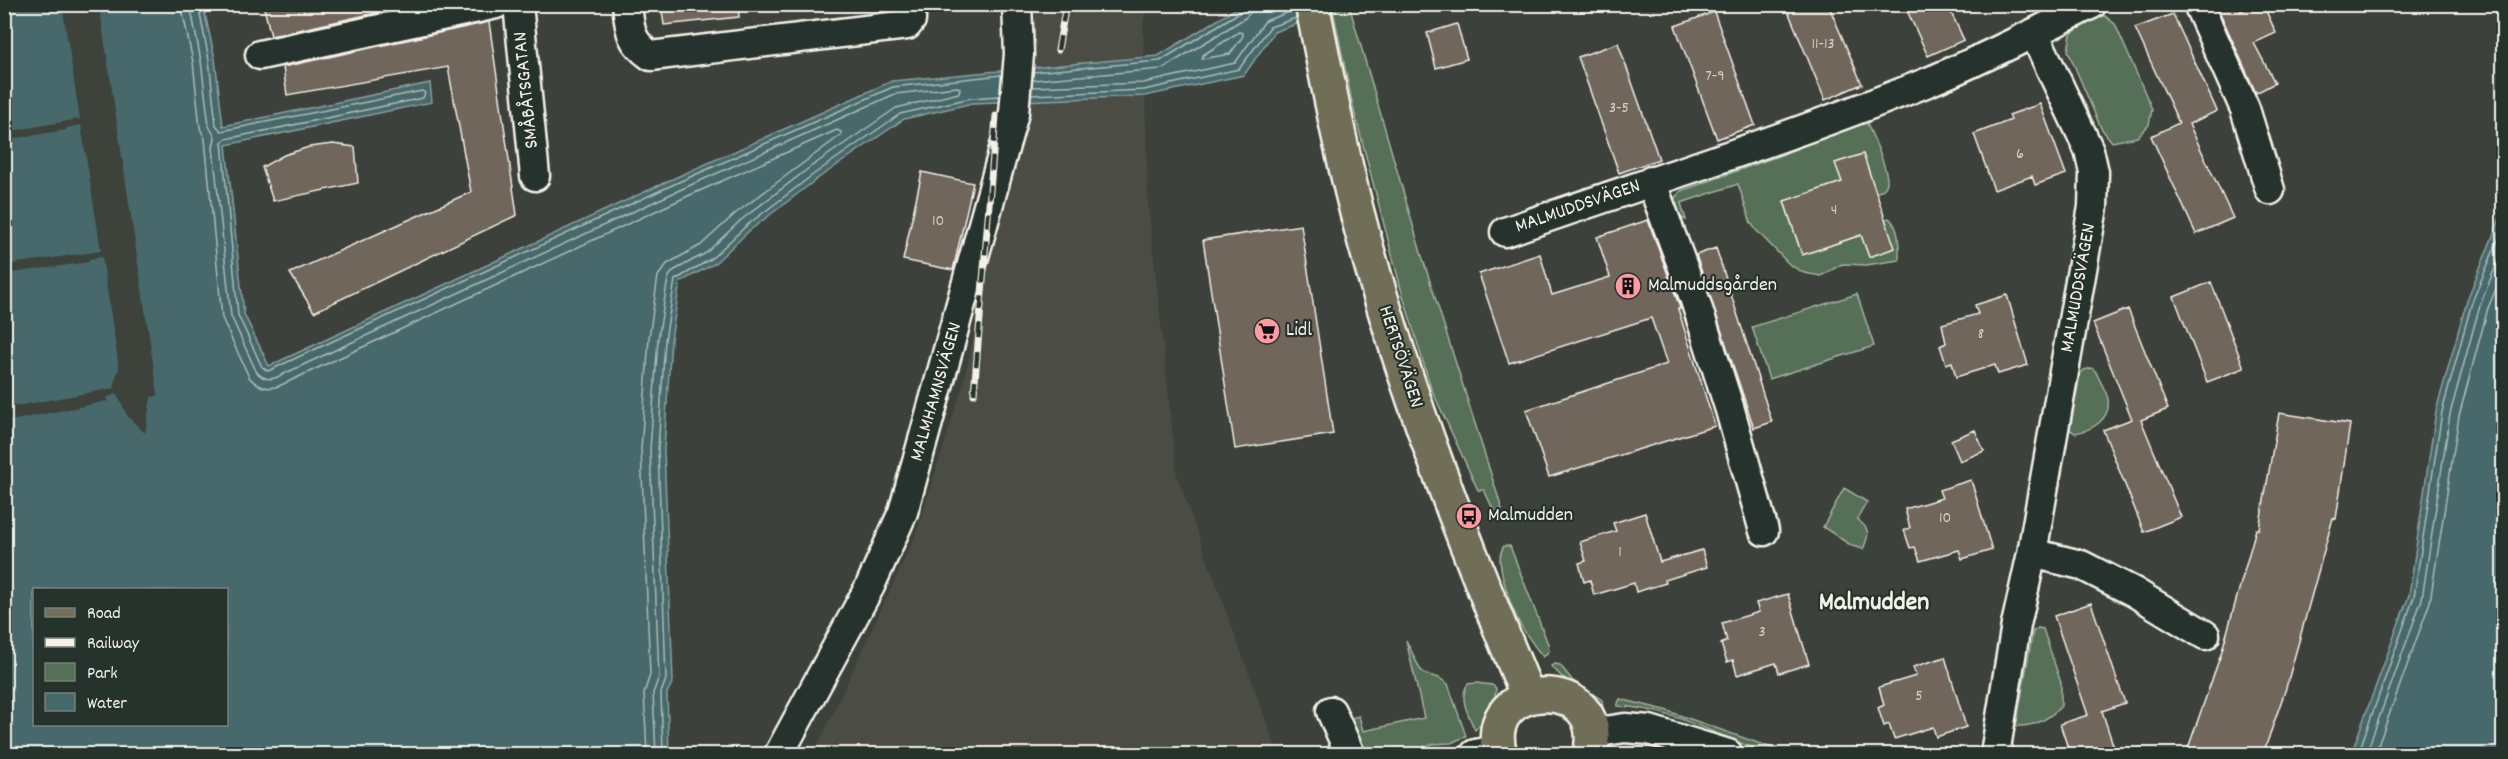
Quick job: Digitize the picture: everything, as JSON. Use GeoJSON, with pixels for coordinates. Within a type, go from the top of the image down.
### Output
{"type":"FeatureCollection","features":[{"type":"Feature","properties":{"kind":"main road","name":"HERTSÖVÄGEN"},"geometry":{"type":"LineString","coordinates":[[1315,18],[1351,186],[1392,336],[1463,537],[1528,696]]}},
{"type":"Feature","properties":{"kind":"main road"},"geometry":{"type":"LineString","coordinates":[[1491,753],[1504,717],[1517,702],[1540,693],[1564,697],[1582,711],[1591,744]]}},
{"type":"Feature","properties":{"kind":"street"},"geometry":{"type":"LineString","coordinates":[[260,55],[496,4]]}},
{"type":"Feature","properties":{"kind":"street","name":"SMÅBÅTSGATAN"},"geometry":{"type":"LineString","coordinates":[[518,4],[535,176]]}},
{"type":"Feature","properties":{"kind":"street"},"geometry":{"type":"LineString","coordinates":[[627,4],[631,35],[638,47],[651,56],[907,25],[911,20],[911,4]]}},
{"type":"Feature","properties":{"kind":"street","name":"MALMHAMNSVÄGEN"},"geometry":{"type":"LineString","coordinates":[[779,754],[870,586],[903,512],[1014,114],[1020,54],[1017,4]]}},
{"type":"Feature","properties":{"kind":"street","name":"MALMUDDSVÄGEN"},"geometry":{"type":"LineString","coordinates":[[1505,232],[1651,181],[1749,150],[1929,81],[2092,4]]}},
{"type":"Feature","properties":{"kind":"street"},"geometry":{"type":"LineString","coordinates":[[2198,4],[2245,109],[2270,190]]}},
{"type":"Feature","properties":{"kind":"street","name":"MALMUDDSVÄGEN"},"geometry":{"type":"LineString","coordinates":[[1995,754],[2016,625],[2032,553],[2093,207],[2094,172],[2086,141],[2034,33]]}},
{"type":"Feature","properties":{"kind":"street","name":"MALMUDDSVÄGEN"},"geometry":{"type":"LineString","coordinates":[[1651,181],[1698,311],[1730,410],[1764,531]]}},
{"type":"Feature","properties":{"kind":"street"},"geometry":{"type":"LineString","coordinates":[[2032,553],[2081,565],[2134,592],[2205,635]]}},
{"type":"Feature","properties":{"kind":"street"},"geometry":{"type":"LineString","coordinates":[[1331,711],[1350,754]]}},
{"type":"Feature","properties":{"kind":"street"},"geometry":{"type":"LineString","coordinates":[[1591,744],[1625,728],[1649,730],[1728,754]]}},
{"type":"Feature","properties":{"kind":"shaded area"},"geometry":{"type":"Polygon","coordinates":[[[1035,5],[1147,5],[1143,23],[1148,204],[1177,476],[1278,754],[814,754],[915,537],[963,385],[1025,95],[1035,5]]]}},
{"type":"Feature","properties":{"kind":"green space"},"geometry":{"type":"Polygon","coordinates":[[[1332,5],[1349,5],[1421,253],[1502,509],[1494,511],[1484,490],[1478,490],[1431,388],[1401,289],[1353,107],[1332,5]]]}},
{"type":"Feature","properties":{"kind":"green space"},"geometry":{"type":"Polygon","coordinates":[[[2105,16],[2115,24],[2152,109],[2149,125],[2137,137],[2112,142],[2101,128],[2068,51],[2071,34],[2094,18],[2105,16]]]}},
{"type":"Feature","properties":{"kind":"green space"},"geometry":{"type":"Polygon","coordinates":[[[1863,121],[1867,123],[1884,166],[1887,184],[1884,188],[1876,193],[1863,154],[1836,163],[1842,182],[1784,202],[1802,255],[1861,235],[1869,256],[1894,248],[1885,219],[1889,218],[1897,232],[1899,260],[1866,265],[1842,264],[1821,276],[1804,273],[1790,265],[1756,230],[1751,223],[1738,184],[1681,203],[1686,220],[1678,216],[1671,202],[1681,191],[1781,155],[1863,121]]]}},
{"type":"Feature","properties":{"kind":"green space"},"geometry":{"type":"Polygon","coordinates":[[[1857,294],[1874,346],[1769,379],[1752,327],[1857,294]]]}},
{"type":"Feature","properties":{"kind":"green space"},"geometry":{"type":"Polygon","coordinates":[[[2092,368],[2107,396],[2108,406],[2099,423],[2075,433],[2070,430],[2080,374],[2092,368]]]}},
{"type":"Feature","properties":{"kind":"green space"},"geometry":{"type":"Polygon","coordinates":[[[1844,488],[1867,502],[1857,519],[1868,532],[1863,549],[1852,546],[1823,527],[1844,488]]]}},
{"type":"Feature","properties":{"kind":"green space"},"geometry":{"type":"Polygon","coordinates":[[[1504,546],[1510,546],[1548,644],[1549,651],[1543,657],[1528,637],[1510,601],[1500,561],[1504,546]]]}},
{"type":"Feature","properties":{"kind":"green space"},"geometry":{"type":"Polygon","coordinates":[[[2038,628],[2043,629],[2061,683],[2061,706],[2041,721],[2016,726],[2033,631],[2038,628]]]}},
{"type":"Feature","properties":{"kind":"green space"},"geometry":{"type":"Polygon","coordinates":[[[1406,640],[1420,669],[1425,674],[1439,678],[1448,684],[1466,736],[1451,743],[1433,744],[1400,754],[1365,754],[1349,725],[1351,718],[1359,716],[1363,731],[1424,718],[1406,640]]]}},
{"type":"Feature","properties":{"kind":"green space"},"geometry":{"type":"Polygon","coordinates":[[[1560,665],[1572,680],[1602,700],[1603,707],[1575,689],[1551,666],[1560,665]]]}},
{"type":"Feature","properties":{"kind":"green space"},"geometry":{"type":"Polygon","coordinates":[[[1468,684],[1492,685],[1496,688],[1490,711],[1475,730],[1464,695],[1468,684]]]}},
{"type":"Feature","properties":{"kind":"green space"},"geometry":{"type":"Polygon","coordinates":[[[1620,699],[1665,710],[1789,754],[1770,754],[1695,724],[1657,712],[1617,706],[1620,699]]]}},
{"type":"Feature","properties":{"kind":"water"},"geometry":{"type":"Polygon","coordinates":[[[4,5],[203,5],[215,59],[223,126],[430,83],[432,102],[226,145],[244,314],[269,366],[679,176],[892,81],[1158,56],[1242,5],[1350,5],[1274,32],[1244,75],[1145,96],[973,103],[904,119],[817,179],[749,231],[714,264],[680,282],[671,340],[664,449],[673,681],[667,693],[669,754],[5,754],[4,5]]]}},
{"type":"Feature","properties":{"kind":"water"},"geometry":{"type":"Polygon","coordinates":[[[2503,211],[2503,754],[2351,754],[2409,595],[2436,411],[2467,300],[2503,211]]]}},
{"type":"Feature","properties":{"kind":"pier"},"geometry":{"type":"Polygon","coordinates":[[[62,5],[98,5],[101,17],[158,396],[151,397],[145,433],[128,417],[117,394],[107,397],[108,401],[5,422],[5,408],[115,388],[114,383],[119,368],[102,257],[89,259],[89,262],[5,274],[5,265],[101,251],[81,125],[66,128],[66,130],[5,140],[5,132],[80,119],[62,5]]]}},
{"type":"Feature","properties":{"kind":"building"},"geometry":{"type":"Polygon","coordinates":[[[278,4],[416,4],[271,36],[264,8],[278,4]]]}},
{"type":"Feature","properties":{"kind":"building"},"geometry":{"type":"Polygon","coordinates":[[[661,4],[738,4],[739,17],[664,25],[661,4]]]}},
{"type":"Feature","properties":{"kind":"building"},"geometry":{"type":"Polygon","coordinates":[[[1785,4],[1828,4],[1862,84],[1825,100],[1785,4]]]}},
{"type":"Feature","properties":{"kind":"building"},"geometry":{"type":"Polygon","coordinates":[[[1904,4],[1947,4],[1964,40],[1928,56],[1904,4]]]}},
{"type":"Feature","properties":{"kind":"building"},"geometry":{"type":"Polygon","coordinates":[[[2216,4],[2238,4],[2241,11],[2254,4],[2263,4],[2276,33],[2254,43],[2275,83],[2256,93],[2216,4]]]}},
{"type":"Feature","properties":{"kind":"building"},"geometry":{"type":"Polygon","coordinates":[[[1714,12],[1755,125],[1717,139],[1675,26],[1714,12]]]}},
{"type":"Feature","properties":{"kind":"building"},"geometry":{"type":"Polygon","coordinates":[[[2173,14],[2217,111],[2189,124],[2233,218],[2196,234],[2151,136],[2179,123],[2135,28],[2173,14]]]}},
{"type":"Feature","properties":{"kind":"building"},"geometry":{"type":"Polygon","coordinates":[[[489,22],[517,215],[314,312],[290,273],[471,192],[448,67],[287,95],[283,67],[489,22]]]}},
{"type":"Feature","properties":{"kind":"building"},"geometry":{"type":"Polygon","coordinates":[[[1457,24],[1467,59],[1436,68],[1427,33],[1457,24]]]}},
{"type":"Feature","properties":{"kind":"building"},"geometry":{"type":"Polygon","coordinates":[[[1618,43],[1659,159],[1619,173],[1578,57],[1618,43]]]}},
{"type":"Feature","properties":{"kind":"building"},"geometry":{"type":"Polygon","coordinates":[[[2040,104],[2066,174],[2035,185],[2032,176],[1994,190],[1974,134],[2011,120],[2009,115],[2040,104]]]}},
{"type":"Feature","properties":{"kind":"building"},"geometry":{"type":"Polygon","coordinates":[[[333,144],[355,147],[358,183],[273,201],[262,167],[284,155],[309,147],[333,144]]]}},
{"type":"Feature","properties":{"kind":"building"},"geometry":{"type":"Polygon","coordinates":[[[1863,154],[1895,248],[1869,257],[1861,235],[1802,255],[1784,201],[1842,182],[1835,163],[1863,154]]]}},
{"type":"Feature","properties":{"kind":"building"},"geometry":{"type":"Polygon","coordinates":[[[922,172],[973,183],[953,270],[903,260],[922,172]]]}},
{"type":"Feature","properties":{"kind":"building"},"geometry":{"type":"Polygon","coordinates":[[[1648,220],[1679,305],[1680,309],[1678,309],[1715,426],[1549,477],[1526,410],[1667,364],[1651,318],[1509,363],[1479,274],[1540,254],[1552,295],[1610,277],[1597,237],[1648,220]]]}},
{"type":"Feature","properties":{"kind":"building","name":"Lidl"},"geometry":{"type":"Polygon","coordinates":[[[1301,225],[1333,434],[1235,449],[1203,240],[1301,225]]]}},
{"type":"Feature","properties":{"kind":"building"},"geometry":{"type":"Polygon","coordinates":[[[1716,248],[1772,422],[1754,428],[1696,255],[1716,248]]]}},
{"type":"Feature","properties":{"kind":"building"},"geometry":{"type":"Polygon","coordinates":[[[2211,282],[2244,368],[2207,382],[2174,297],[2211,282]]]}},
{"type":"Feature","properties":{"kind":"building"},"geometry":{"type":"Polygon","coordinates":[[[2007,295],[2028,365],[1998,374],[1995,365],[1956,377],[1952,362],[1946,364],[1940,346],[1946,343],[1942,324],[1978,314],[1975,305],[2007,295]]]}},
{"type":"Feature","properties":{"kind":"building"},"geometry":{"type":"Polygon","coordinates":[[[2128,309],[2168,409],[2141,420],[2181,517],[2144,532],[2103,430],[2132,419],[2093,323],[2128,309]]]}},
{"type":"Feature","properties":{"kind":"building"},"geometry":{"type":"Polygon","coordinates":[[[2279,413],[2350,424],[2336,519],[2333,518],[2286,688],[2263,754],[2186,754],[2221,654],[2256,529],[2259,529],[2279,413]]]}},
{"type":"Feature","properties":{"kind":"building"},"geometry":{"type":"Polygon","coordinates":[[[1975,430],[1984,451],[1960,461],[1951,440],[1975,430]]]}},
{"type":"Feature","properties":{"kind":"building"},"geometry":{"type":"Polygon","coordinates":[[[1971,480],[1992,550],[1962,559],[1959,550],[1920,561],[1915,547],[1910,548],[1904,530],[1910,528],[1905,509],[1942,498],[1939,490],[1971,480]]]}},
{"type":"Feature","properties":{"kind":"building"},"geometry":{"type":"Polygon","coordinates":[[[1645,513],[1660,562],[1702,550],[1707,567],[1636,592],[1634,583],[1594,595],[1590,580],[1584,582],[1579,563],[1586,561],[1580,542],[1616,531],[1613,523],[1645,513]]]}},
{"type":"Feature","properties":{"kind":"building"},"geometry":{"type":"Polygon","coordinates":[[[1788,594],[1809,664],[1779,673],[1776,663],[1737,675],[1733,660],[1727,662],[1721,644],[1727,641],[1722,623],[1759,612],[1756,603],[1788,594]]]}},
{"type":"Feature","properties":{"kind":"building"},"geometry":{"type":"Polygon","coordinates":[[[2091,603],[2125,703],[2102,711],[2116,754],[2070,754],[2060,724],[2088,715],[2054,616],[2091,603]]]}},
{"type":"Feature","properties":{"kind":"building"},"geometry":{"type":"Polygon","coordinates":[[[1945,657],[1966,727],[1936,737],[1933,727],[1894,739],[1889,724],[1884,726],[1878,708],[1884,705],[1879,687],[1916,676],[1913,667],[1945,657]]]}},
{"type":"Feature","properties":{"kind":"railway"},"geometry":{"type":"LineString","coordinates":[[1058,50],[1066,4]]}},
{"type":"Feature","properties":{"kind":"railway"},"geometry":{"type":"LineString","coordinates":[[974,394],[996,116]]}},
{"type":"Feature","properties":{"kind":"place","name":"Malmuddsgården"},"geometry":{"type":"Point","coordinates":[1628,286]}},
{"type":"Feature","properties":{"kind":"place","name":"Lidl"},"geometry":{"type":"Point","coordinates":[1267,331]}},
{"type":"Feature","properties":{"kind":"place","name":"Malmudden"},"geometry":{"type":"Point","coordinates":[1469,516]}},
{"type":"Feature","properties":{"kind":"district","name":"Malmudden"},"geometry":{"type":"Point","coordinates":[1874,603]}}]}
